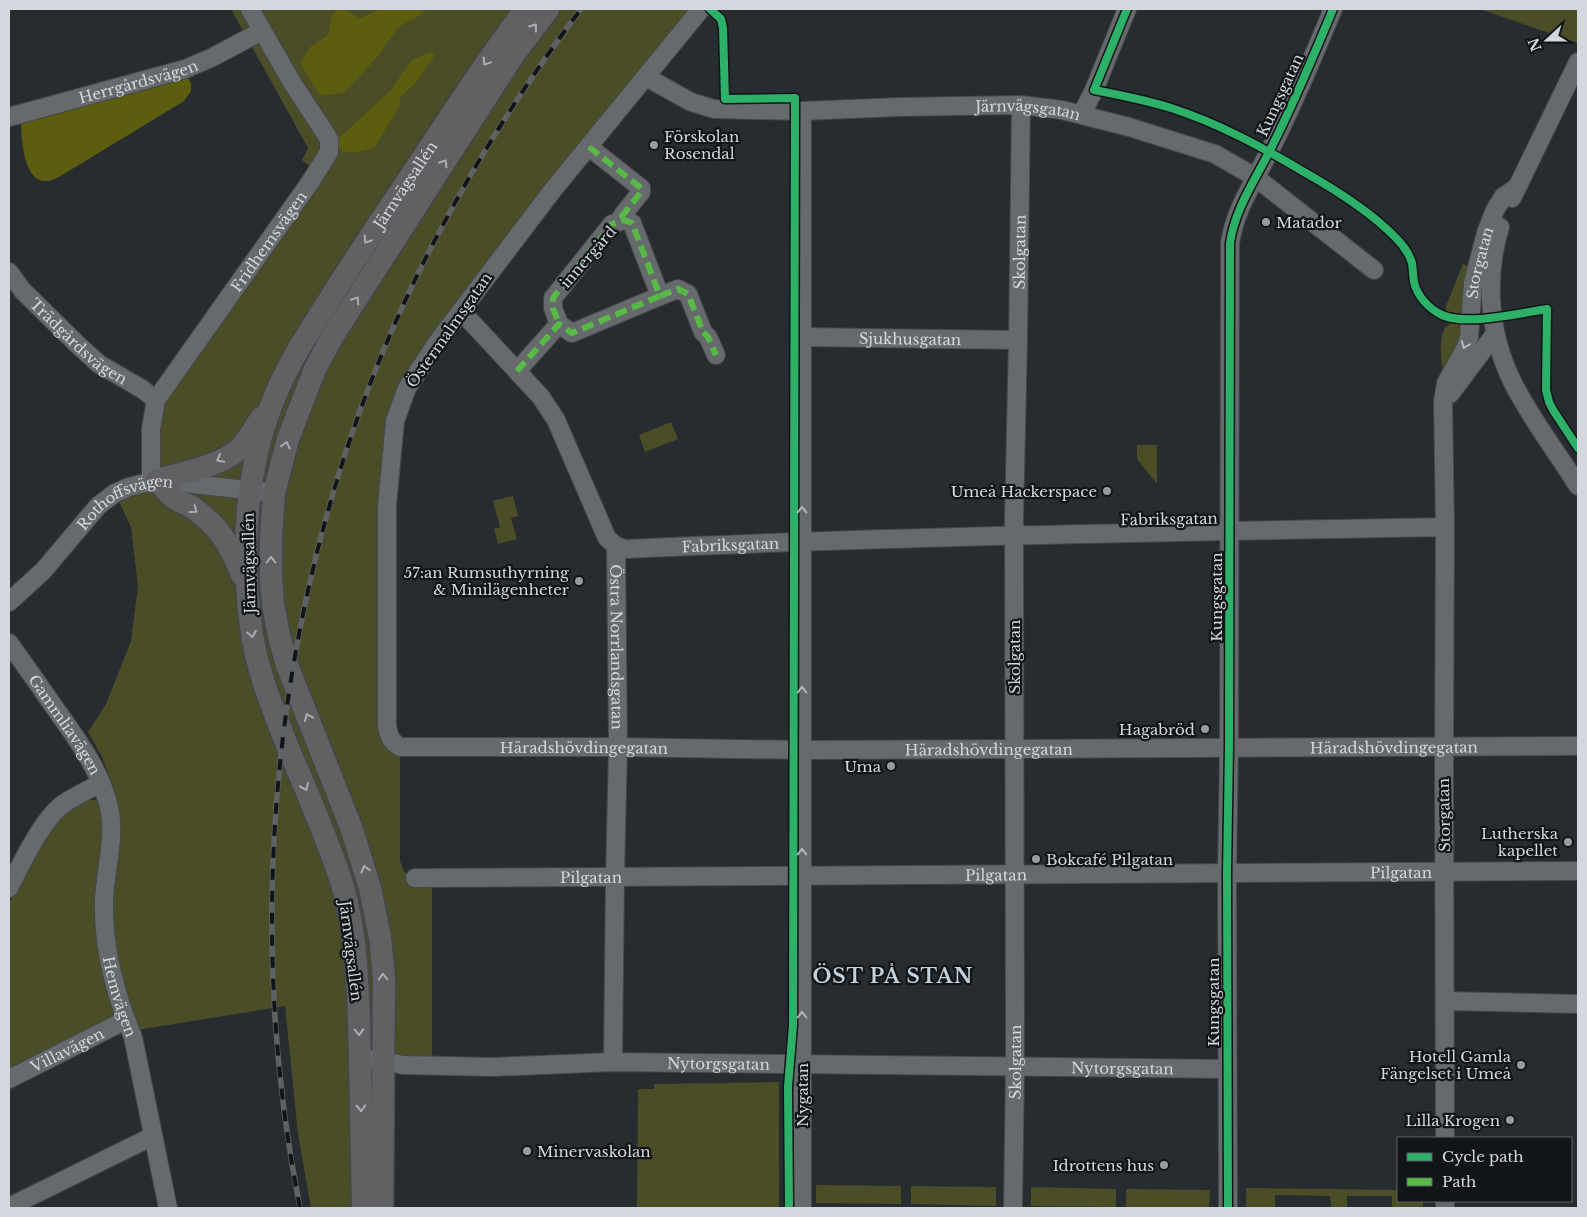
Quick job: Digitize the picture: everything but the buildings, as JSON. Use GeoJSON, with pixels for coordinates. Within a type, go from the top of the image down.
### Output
{"type":"FeatureCollection","features":[{"type":"Feature","properties":{"kind":"main road","name":"Järnvägsallén"},"geometry":{"type":"LineString","coordinates":[[363,1208],[357,982],[349,913],[328,847],[260,672],[251,631],[246,586],[246,530],[250,490],[260,440],[274,397],[291,361],[366,241],[499,44],[526,9]]}},
{"type":"Feature","properties":{"kind":"main road","name":"Järnvägsallén"},"geometry":{"type":"LineString","coordinates":[[382,1208],[384,1061],[382,958],[370,888],[352,830],[287,665],[279,636],[273,604],[271,578],[274,493],[288,439],[297,414],[315,369],[332,337],[509,62],[548,9]]}},
{"type":"Feature","properties":{"kind":"main road"},"geometry":{"type":"LineString","coordinates":[[154,480],[215,463],[238,450],[274,397]]}},
{"type":"Feature","properties":{"kind":"main road"},"geometry":{"type":"LineString","coordinates":[[154,480],[174,498],[192,507],[224,537],[232,550],[246,586]]}},
{"type":"Feature","properties":{"kind":"street","name":"Fridhemsvägen"},"geometry":{"type":"LineString","coordinates":[[154,480],[151,429],[156,400],[318,171],[329,152],[329,139],[291,81],[250,9]]}},
{"type":"Feature","properties":{"kind":"street","name":"Östermalmsgatan"},"geometry":{"type":"LineString","coordinates":[[400,747],[393,743],[387,726],[387,506],[395,421],[407,388],[474,293],[552,191],[701,9]]}},
{"type":"Feature","properties":{"kind":"street"},"geometry":{"type":"LineString","coordinates":[[1082,114],[1128,9]]}},
{"type":"Feature","properties":{"kind":"street","name":"Kungsgatan"},"geometry":{"type":"LineString","coordinates":[[1228,1208],[1227,874],[1230,243],[1238,210],[1269,152],[1334,9]]}},
{"type":"Feature","properties":{"kind":"street","name":"Herrgårdsvägen"},"geometry":{"type":"LineString","coordinates":[[9,116],[185,68],[211,58],[262,31]]}},
{"type":"Feature","properties":{"kind":"street","name":"Storgatan"},"geometry":{"type":"LineString","coordinates":[[1578,62],[1516,188],[1500,228],[1492,261],[1491,293],[1495,334],[1513,382],[1578,486]]}},
{"type":"Feature","properties":{"kind":"street","name":"Järnvägsgatan"},"geometry":{"type":"LineString","coordinates":[[646,77],[691,102],[714,109],[802,111],[1021,105],[1082,114],[1215,154],[1255,177],[1374,270]]}},
{"type":"Feature","properties":{"kind":"street","name":"Skolgatan"},"geometry":{"type":"LineString","coordinates":[[1013,1208],[1015,1066],[1014,536],[1021,105]]}},
{"type":"Feature","properties":{"kind":"street","name":"Nygatan"},"geometry":{"type":"LineString","coordinates":[[802,111],[802,1208]]}},
{"type":"Feature","properties":{"kind":"street","name":"innergård"},"geometry":{"type":"LineString","coordinates":[[589,147],[641,188],[641,192],[622,216],[624,220]]}},
{"type":"Feature","properties":{"kind":"street","name":"Storgatan"},"geometry":{"type":"LineString","coordinates":[[1445,1137],[1445,527],[1443,402],[1446,383],[1466,347],[1469,337],[1472,283],[1486,233],[1495,210],[1503,197],[1516,188]]}},
{"type":"Feature","properties":{"kind":"street","name":"innergård"},"geometry":{"type":"LineString","coordinates":[[558,324],[553,308],[553,298],[612,224],[624,220],[632,224],[660,296]]}},
{"type":"Feature","properties":{"kind":"street","name":"Trädgårdsvägen"},"geometry":{"type":"LineString","coordinates":[[9,272],[23,291],[99,364],[142,389],[156,400]]}},
{"type":"Feature","properties":{"kind":"street"},"geometry":{"type":"LineString","coordinates":[[517,371],[558,324],[572,333],[678,289],[688,294],[703,332],[708,337],[716,355]]}},
{"type":"Feature","properties":{"kind":"street","name":"Östra Norrlandsgatan"},"geometry":{"type":"LineString","coordinates":[[462,312],[541,397],[556,420],[607,538],[616,546],[618,747],[614,876],[613,1062]]}},
{"type":"Feature","properties":{"kind":"street"},"geometry":{"type":"LineString","coordinates":[[1443,402],[1495,334]]}},
{"type":"Feature","properties":{"kind":"street","name":"Sjukhusgatan"},"geometry":{"type":"LineString","coordinates":[[802,337],[1018,340]]}},
{"type":"Feature","properties":{"kind":"street","name":"Rothoffsvägen"},"geometry":{"type":"LineString","coordinates":[[9,602],[43,572],[98,506],[115,494],[154,480],[274,493]]}},
{"type":"Feature","properties":{"kind":"street","name":"Fabriksgatan"},"geometry":{"type":"LineString","coordinates":[[616,546],[626,549],[802,541],[1445,527]]}},
{"type":"Feature","properties":{"kind":"street","name":"Gammliavägen"},"geometry":{"type":"LineString","coordinates":[[9,643],[78,742],[100,783]]}},
{"type":"Feature","properties":{"kind":"street","name":"Häradshövdingegatan"},"geometry":{"type":"LineString","coordinates":[[400,747],[1014,750],[1229,746],[1578,746]]}},
{"type":"Feature","properties":{"kind":"street"},"geometry":{"type":"LineString","coordinates":[[9,888],[13,870],[55,812],[64,804],[100,783]]}},
{"type":"Feature","properties":{"kind":"street","name":"Hemvägen"},"geometry":{"type":"LineString","coordinates":[[100,783],[108,802],[110,815],[111,839],[104,900],[108,955],[126,1020],[133,1037],[168,1208]]}},
{"type":"Feature","properties":{"kind":"street","name":"Pilgatan"},"geometry":{"type":"LineString","coordinates":[[415,878],[1578,871]]}},
{"type":"Feature","properties":{"kind":"street"},"geometry":{"type":"LineString","coordinates":[[1445,1001],[1578,1004]]}},
{"type":"Feature","properties":{"kind":"street","name":"Villavägen"},"geometry":{"type":"LineString","coordinates":[[9,1080],[126,1020]]}},
{"type":"Feature","properties":{"kind":"street","name":"Nytorgsgatan"},"geometry":{"type":"LineString","coordinates":[[360,1059],[403,1065],[493,1066],[613,1062],[1227,1069]]}},
{"type":"Feature","properties":{"kind":"street"},"geometry":{"type":"LineString","coordinates":[[9,1207],[153,1136]]}},
{"type":"Feature","properties":{"kind":"green space"},"geometry":{"type":"Polygon","coordinates":[[[231,9],[701,9],[400,406],[387,726],[400,747],[400,861],[404,872],[415,878],[432,878],[432,1066],[360,1059],[363,1208],[311,1208],[298,1134],[285,1006],[137,1030],[131,1011],[9,1072],[9,903],[43,840],[67,810],[85,801],[117,797],[102,757],[88,732],[106,704],[131,641],[138,586],[131,527],[115,493],[151,480],[156,400],[317,172],[302,160],[308,148],[231,9]]]}},
{"type":"Feature","properties":{"kind":"green space"},"geometry":{"type":"Polygon","coordinates":[[[1480,9],[1578,9],[1578,43],[1572,41],[1480,9]]]}},
{"type":"Feature","properties":{"kind":"green space"},"geometry":{"type":"Polygon","coordinates":[[[1463,264],[1469,266],[1464,315],[1446,311],[1446,306],[1463,264]]]}},
{"type":"Feature","properties":{"kind":"green space"},"geometry":{"type":"Polygon","coordinates":[[[1450,324],[1465,324],[1462,338],[1443,373],[1441,354],[1443,332],[1450,324]]]}},
{"type":"Feature","properties":{"kind":"green space"},"geometry":{"type":"Polygon","coordinates":[[[671,422],[678,439],[645,452],[639,435],[671,422]]]}},
{"type":"Feature","properties":{"kind":"green space"},"geometry":{"type":"Polygon","coordinates":[[[1137,445],[1157,445],[1157,484],[1137,459],[1137,445]]]}},
{"type":"Feature","properties":{"kind":"green space"},"geometry":{"type":"Polygon","coordinates":[[[513,496],[518,516],[511,518],[517,539],[498,544],[494,529],[500,527],[493,501],[513,496]]]}},
{"type":"Feature","properties":{"kind":"green space"},"geometry":{"type":"Polygon","coordinates":[[[779,1082],[779,1208],[637,1208],[638,1089],[654,1089],[654,1084],[779,1082]]]}},
{"type":"Feature","properties":{"kind":"green space"},"geometry":{"type":"Polygon","coordinates":[[[816,1185],[901,1186],[901,1204],[816,1203],[816,1185]]]}},
{"type":"Feature","properties":{"kind":"green space"},"geometry":{"type":"Polygon","coordinates":[[[911,1186],[996,1187],[996,1206],[911,1204],[911,1186]]]}},
{"type":"Feature","properties":{"kind":"green space"},"geometry":{"type":"Polygon","coordinates":[[[1031,1187],[1116,1189],[1116,1207],[1031,1206],[1031,1187]]]}},
{"type":"Feature","properties":{"kind":"green space"},"geometry":{"type":"Polygon","coordinates":[[[1246,1188],[1397,1190],[1397,1202],[1423,1202],[1423,1208],[1392,1208],[1392,1196],[1347,1196],[1347,1207],[1331,1207],[1330,1196],[1275,1195],[1275,1208],[1246,1208],[1246,1188]]]}},
{"type":"Feature","properties":{"kind":"green space"},"geometry":{"type":"Polygon","coordinates":[[[1126,1189],[1210,1190],[1209,1208],[1126,1207],[1126,1189]]]}},
{"type":"Feature","properties":{"kind":"shaded area"},"geometry":{"type":"Polygon","coordinates":[[[343,9],[360,18],[382,9],[426,9],[420,15],[397,28],[379,55],[345,92],[320,96],[300,63],[310,47],[328,35],[332,15],[338,10],[343,9]]]}},
{"type":"Feature","properties":{"kind":"shaded area"},"geometry":{"type":"Polygon","coordinates":[[[430,52],[435,55],[414,85],[401,96],[399,107],[374,148],[353,153],[341,151],[336,141],[390,91],[411,61],[430,52]]]}},
{"type":"Feature","properties":{"kind":"shaded area"},"geometry":{"type":"Polygon","coordinates":[[[185,69],[191,84],[191,91],[184,101],[59,177],[48,181],[39,180],[32,174],[22,143],[21,113],[185,69]]]}},
{"type":"Feature","properties":{"kind":"railway"},"geometry":{"type":"LineString","coordinates":[[300,1208],[281,1086],[273,962],[274,837],[286,713],[308,590],[340,469],[383,352],[435,240],[503,122],[541,64],[581,9]]}},
{"type":"Feature","properties":{"kind":"marked path"},"geometry":{"type":"LineString","coordinates":[[589,147],[641,188],[641,192],[622,216],[624,220]]}},
{"type":"Feature","properties":{"kind":"marked path"},"geometry":{"type":"LineString","coordinates":[[517,371],[559,324],[572,333],[660,296],[632,223],[624,220],[612,224],[553,298],[553,308],[559,324]]}},
{"type":"Feature","properties":{"kind":"marked path"},"geometry":{"type":"LineString","coordinates":[[660,296],[678,289],[688,294],[703,332],[708,337],[716,355]]}},
{"type":"Feature","properties":{"kind":"cycle path"},"geometry":{"type":"LineString","coordinates":[[710,9],[721,19],[723,28],[725,99],[795,98],[793,1025],[788,1087],[789,1208]]}},
{"type":"Feature","properties":{"kind":"cycle path"},"geometry":{"type":"LineString","coordinates":[[1127,9],[1094,90],[1162,105],[1223,128],[1340,194],[1364,210],[1401,243],[1412,263],[1414,282],[1418,292],[1428,306],[1442,315],[1452,318],[1479,319],[1547,309],[1546,390],[1553,410],[1578,448]]}},
{"type":"Feature","properties":{"kind":"cycle path"},"geometry":{"type":"LineString","coordinates":[[1228,1208],[1227,874],[1230,243],[1232,231],[1241,207],[1286,117],[1333,9]]}},
{"type":"Feature","properties":{"kind":"place","name":"Förskolan Rosendal"},"geometry":{"type":"Point","coordinates":[654,145]}},
{"type":"Feature","properties":{"kind":"place","name":"Matador"},"geometry":{"type":"Point","coordinates":[1266,222]}},
{"type":"Feature","properties":{"kind":"place","name":"Umeå Hackerspace"},"geometry":{"type":"Point","coordinates":[1107,491]}},
{"type":"Feature","properties":{"kind":"place","name":"57:an Rumsuthyrning & Minilägenheter"},"geometry":{"type":"Point","coordinates":[579,581]}},
{"type":"Feature","properties":{"kind":"place","name":"Hagabröd"},"geometry":{"type":"Point","coordinates":[1205,729]}},
{"type":"Feature","properties":{"kind":"place","name":"Uma"},"geometry":{"type":"Point","coordinates":[891,766]}},
{"type":"Feature","properties":{"kind":"place","name":"Lutherska kapellet"},"geometry":{"type":"Point","coordinates":[1568,842]}},
{"type":"Feature","properties":{"kind":"place","name":"Bokcafé Pilgatan"},"geometry":{"type":"Point","coordinates":[1036,859]}},
{"type":"Feature","properties":{"kind":"place","name":"Hotell Gamla Fängelset i Umeå"},"geometry":{"type":"Point","coordinates":[1521,1065]}},
{"type":"Feature","properties":{"kind":"place","name":"Lilla Krogen"},"geometry":{"type":"Point","coordinates":[1510,1120]}},
{"type":"Feature","properties":{"kind":"place","name":"Minervaskolan"},"geometry":{"type":"Point","coordinates":[527,1151]}},
{"type":"Feature","properties":{"kind":"place","name":"Idrottens hus"},"geometry":{"type":"Point","coordinates":[1164,1165]}},
{"type":"Feature","properties":{"kind":"district","name":"ÖST PÅ STAN"},"geometry":{"type":"Point","coordinates":[893,976]}}]}
